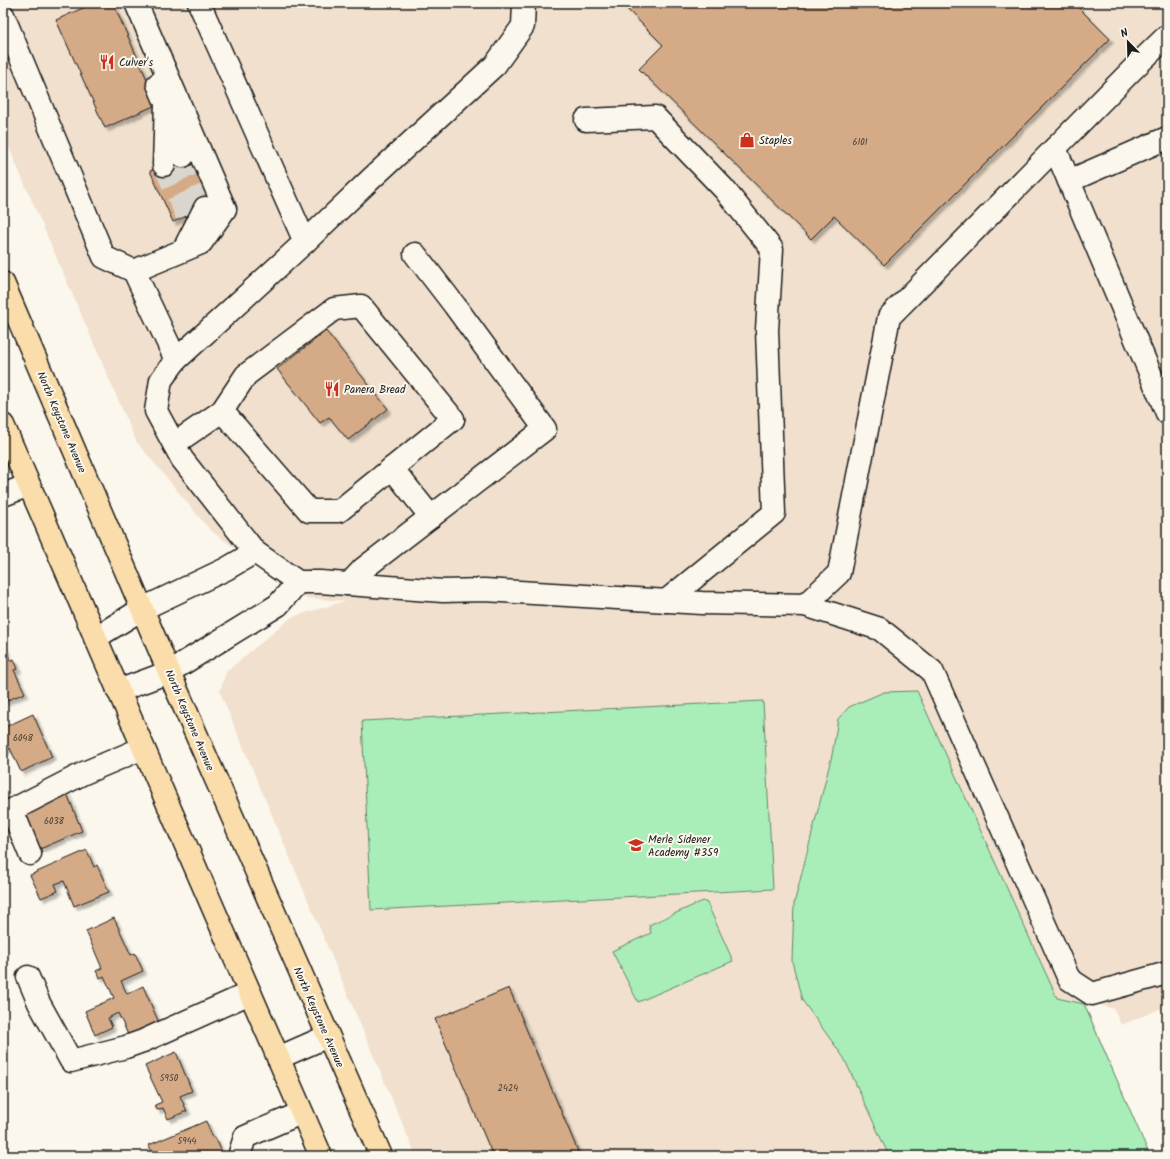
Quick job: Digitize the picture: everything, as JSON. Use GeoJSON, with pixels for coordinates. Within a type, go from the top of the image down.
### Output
{"type":"FeatureCollection","features":[{"type":"Feature","properties":{"kind":"main road","name":"North Keystone Avenue"},"geometry":{"type":"LineString","coordinates":[[3,283],[169,672],[380,1156]]}},
{"type":"Feature","properties":{"kind":"main road"},"geometry":{"type":"LineString","coordinates":[[3,425],[321,1156]]}},
{"type":"Feature","properties":{"kind":"lane"},"geometry":{"type":"LineString","coordinates":[[135,3],[138,37],[166,103],[174,161]]}},
{"type":"Feature","properties":{"kind":"lane"},"geometry":{"type":"LineString","coordinates":[[134,271],[201,243],[225,209],[135,3]]}},
{"type":"Feature","properties":{"kind":"lane"},"geometry":{"type":"LineString","coordinates":[[200,3],[305,242]]}},
{"type":"Feature","properties":{"kind":"lane"},"geometry":{"type":"LineString","coordinates":[[524,3],[523,26],[496,65],[176,360],[161,380],[156,411],[182,459],[255,552],[298,582],[443,591],[484,590],[702,603],[805,605],[880,629],[932,671],[1069,979],[1092,994],[1167,973]]}},
{"type":"Feature","properties":{"kind":"lane"},"geometry":{"type":"LineString","coordinates":[[3,15],[104,257],[134,271],[176,360]]}},
{"type":"Feature","properties":{"kind":"lane"},"geometry":{"type":"LineString","coordinates":[[805,605],[839,573],[889,317],[1167,36]]}},
{"type":"Feature","properties":{"kind":"lane"},"geometry":{"type":"LineString","coordinates":[[586,120],[655,117],[724,188],[772,249],[767,330],[774,513],[666,601]]}},
{"type":"Feature","properties":{"kind":"lane"},"geometry":{"type":"LineString","coordinates":[[1069,181],[1167,138]]}},
{"type":"Feature","properties":{"kind":"lane"},"geometry":{"type":"LineString","coordinates":[[1055,148],[1167,413]]}},
{"type":"Feature","properties":{"kind":"lane"},"geometry":{"type":"LineString","coordinates":[[183,251],[196,212]]}},
{"type":"Feature","properties":{"kind":"lane"},"geometry":{"type":"LineString","coordinates":[[349,584],[363,569],[545,428],[456,306],[415,254]]}},
{"type":"Feature","properties":{"kind":"lane"},"geometry":{"type":"LineString","coordinates":[[174,444],[222,411],[246,375],[334,309],[361,306],[433,384],[453,419],[340,511],[310,511],[222,411]]}},
{"type":"Feature","properties":{"kind":"lane"},"geometry":{"type":"LineString","coordinates":[[392,468],[431,516]]}},
{"type":"Feature","properties":{"kind":"lane"},"geometry":{"type":"LineString","coordinates":[[3,495],[29,485]]}},
{"type":"Feature","properties":{"kind":"lane"},"geometry":{"type":"LineString","coordinates":[[95,638],[142,609],[226,569],[255,552]]}},
{"type":"Feature","properties":{"kind":"lane"},"geometry":{"type":"LineString","coordinates":[[118,691],[169,672],[278,605],[298,582]]}},
{"type":"Feature","properties":{"kind":"lane"},"geometry":{"type":"LineString","coordinates":[[30,854],[12,810],[84,774],[143,748]]}},
{"type":"Feature","properties":{"kind":"lane"},"geometry":{"type":"LineString","coordinates":[[28,977],[39,1003],[71,1061],[126,1047],[143,1041],[250,992]]}},
{"type":"Feature","properties":{"kind":"lane"},"geometry":{"type":"LineString","coordinates":[[278,1058],[328,1036]]}},
{"type":"Feature","properties":{"kind":"lane"},"geometry":{"type":"LineString","coordinates":[[239,1156],[245,1137],[301,1113]]}},
{"type":"Feature","properties":{"kind":"shaded area"},"geometry":{"type":"Polygon","coordinates":[[[3,3],[1167,3],[1167,1006],[1121,1025],[1114,1009],[1085,1003],[1150,1156],[416,1156],[220,692],[226,672],[292,617],[345,601],[303,598],[210,530],[136,441],[3,134],[3,3]]]}},
{"type":"Feature","properties":{"kind":"green space"},"geometry":{"type":"Polygon","coordinates":[[[917,691],[1057,998],[1084,1004],[1150,1156],[889,1156],[844,1058],[802,1000],[792,961],[794,904],[832,755],[838,719],[849,707],[884,692],[917,691]]]}},
{"type":"Feature","properties":{"kind":"green space"},"geometry":{"type":"Polygon","coordinates":[[[763,701],[773,889],[371,910],[362,721],[763,701]]]}},
{"type":"Feature","properties":{"kind":"green space"},"geometry":{"type":"Polygon","coordinates":[[[703,901],[707,903],[733,961],[638,1002],[612,951],[651,933],[649,925],[703,901]]]}},
{"type":"Feature","properties":{"kind":"building","name":"Culver's"},"geometry":{"type":"Polygon","coordinates":[[[94,3],[113,3],[158,104],[105,128],[56,20],[94,3]]]}},
{"type":"Feature","properties":{"kind":"building"},"geometry":{"type":"Polygon","coordinates":[[[621,3],[1074,3],[1110,39],[884,265],[834,216],[811,239],[639,69],[663,45],[621,3]]]}},
{"type":"Feature","properties":{"kind":"building"},"geometry":{"type":"Polygon","coordinates":[[[193,152],[216,203],[173,222],[150,171],[193,152]]]}},
{"type":"Feature","properties":{"kind":"building","name":"Panera Bread"},"geometry":{"type":"Polygon","coordinates":[[[326,331],[388,409],[348,440],[329,417],[320,423],[277,369],[326,331]]]}},
{"type":"Feature","properties":{"kind":"building"},"geometry":{"type":"Polygon","coordinates":[[[3,648],[5,648],[10,661],[14,659],[18,669],[14,670],[25,693],[3,702],[3,648]]]}},
{"type":"Feature","properties":{"kind":"building"},"geometry":{"type":"Polygon","coordinates":[[[33,714],[52,757],[21,772],[10,748],[3,751],[3,728],[33,714]]]}},
{"type":"Feature","properties":{"kind":"building"},"geometry":{"type":"Polygon","coordinates":[[[66,791],[82,831],[40,849],[25,812],[66,791]]]}},
{"type":"Feature","properties":{"kind":"building"},"geometry":{"type":"Polygon","coordinates":[[[87,850],[94,867],[97,865],[109,892],[74,906],[64,881],[55,884],[58,891],[41,898],[30,875],[87,850]]]}},
{"type":"Feature","properties":{"kind":"building"},"geometry":{"type":"Polygon","coordinates":[[[114,918],[131,955],[135,953],[143,971],[121,981],[127,994],[143,986],[160,1025],[130,1039],[118,1013],[108,1018],[112,1027],[95,1035],[85,1011],[114,998],[104,976],[100,978],[96,971],[102,968],[86,931],[114,918]]]}},
{"type":"Feature","properties":{"kind":"building"},"geometry":{"type":"Polygon","coordinates":[[[509,988],[580,1156],[493,1156],[435,1019],[509,988]]]}},
{"type":"Feature","properties":{"kind":"building"},"geometry":{"type":"Polygon","coordinates":[[[176,1052],[192,1091],[180,1096],[187,1111],[168,1119],[163,1108],[157,1110],[155,1105],[162,1102],[145,1066],[176,1052]]]}},
{"type":"Feature","properties":{"kind":"building"},"geometry":{"type":"Polygon","coordinates":[[[206,1121],[213,1138],[215,1137],[224,1156],[185,1156],[183,1151],[173,1156],[153,1156],[149,1145],[206,1121]]]}},
{"type":"Feature","properties":{"kind":"tunnel"},"geometry":{"type":"LineString","coordinates":[[183,156],[205,208]]}},
{"type":"Feature","properties":{"kind":"tunnel"},"geometry":{"type":"LineString","coordinates":[[164,165],[187,216]]}},
{"type":"Feature","properties":{"kind":"place","name":"Culver's"},"geometry":{"type":"Point","coordinates":[107,62]}},
{"type":"Feature","properties":{"kind":"place","name":"Staples"},"geometry":{"type":"Point","coordinates":[747,140]}},
{"type":"Feature","properties":{"kind":"place","name":"Panera Bread"},"geometry":{"type":"Point","coordinates":[332,389]}},
{"type":"Feature","properties":{"kind":"place","name":"Merle Sidener Academy #359"},"geometry":{"type":"Point","coordinates":[636,845]}}]}
